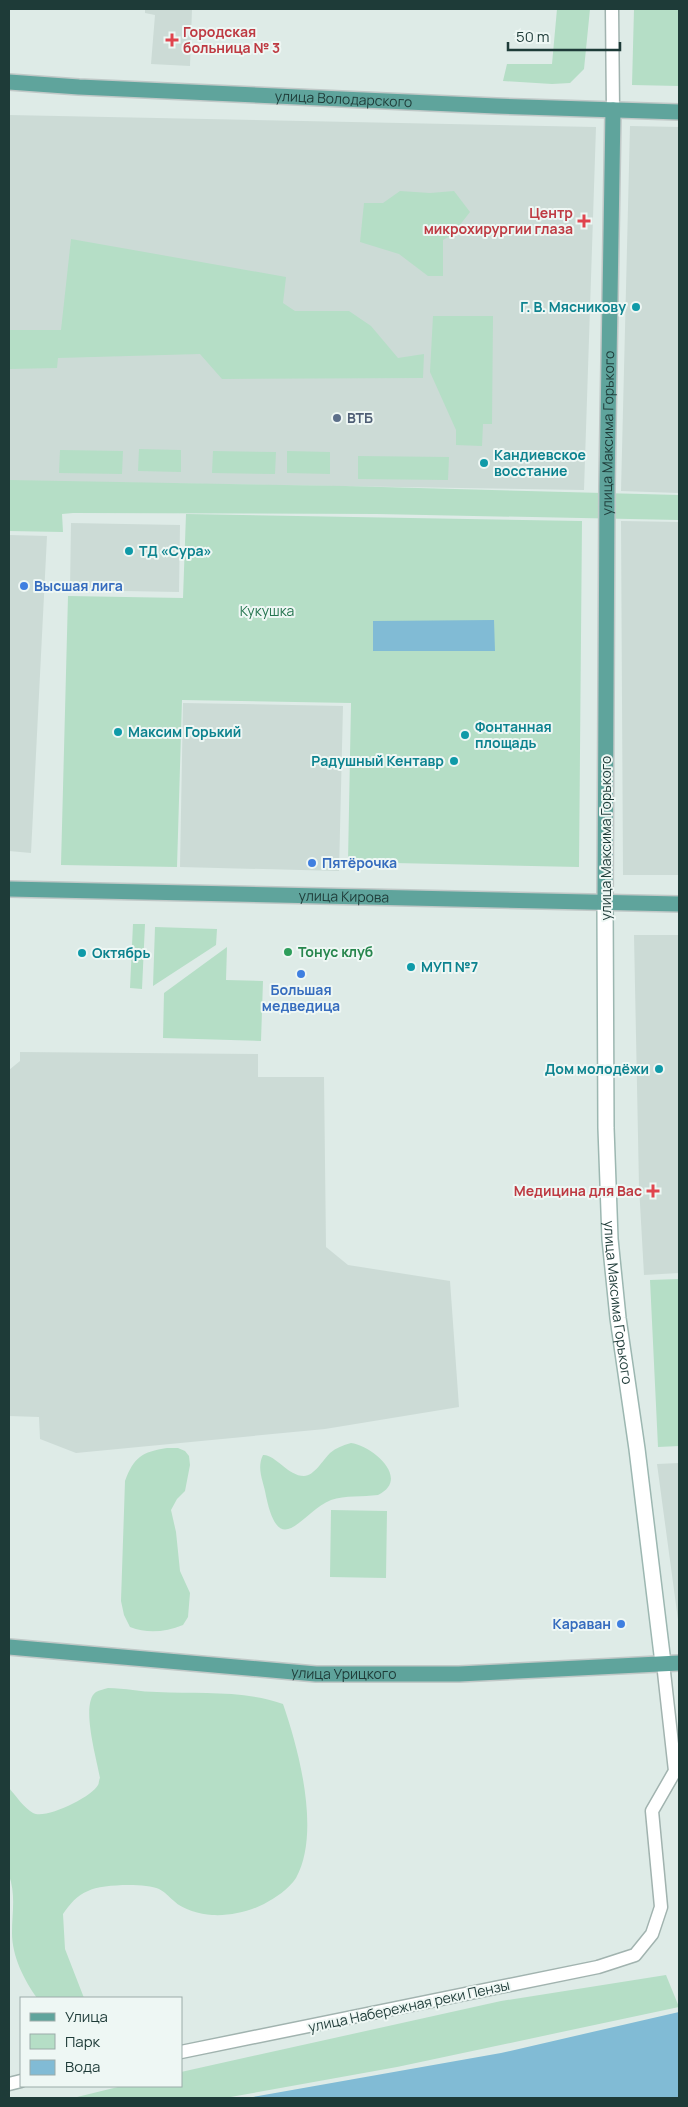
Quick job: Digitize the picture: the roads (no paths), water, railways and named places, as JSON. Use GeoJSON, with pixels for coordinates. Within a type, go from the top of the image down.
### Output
{"type":"FeatureCollection","features":[{"type":"Feature","properties":{"kind":"main road","name":"улица Володарского"},"geometry":{"type":"LineString","coordinates":[[9,82],[486,106],[679,112]]}},
{"type":"Feature","properties":{"kind":"main road","name":"улица Максима Горького"},"geometry":{"type":"LineString","coordinates":[[613,110],[607,486],[606,1128],[610,1239],[618,1318],[637,1450],[663,1663]]}},
{"type":"Feature","properties":{"kind":"main road","name":"улица Кирова"},"geometry":{"type":"LineString","coordinates":[[9,888],[679,904]]}},
{"type":"Feature","properties":{"kind":"main road","name":"улица Урицкого"},"geometry":{"type":"LineString","coordinates":[[9,1647],[316,1674],[459,1674],[679,1663]]}},
{"type":"Feature","properties":{"kind":"street","name":"улица Максима Горького"},"geometry":{"type":"LineString","coordinates":[[612,9],[613,110]]}},
{"type":"Feature","properties":{"kind":"street","name":"улица Набережная реки Пензы"},"geometry":{"type":"LineString","coordinates":[[182,2052],[598,1967],[635,1955],[652,1934],[660,1907],[652,1811],[675,1772],[663,1663]]}},
{"type":"Feature","properties":{"kind":"water"},"geometry":{"type":"Polygon","coordinates":[[[494,620],[495,651],[373,651],[373,621],[494,620]]]}},
{"type":"Feature","properties":{"kind":"water"},"geometry":{"type":"Polygon","coordinates":[[[679,2012],[679,2098],[247,2098],[501,2053],[679,2012]]]}},
{"type":"Feature","properties":{"kind":"place","name":"Городская больница № 3"},"geometry":{"type":"Point","coordinates":[172,40]}},
{"type":"Feature","properties":{"kind":"place","name":"Центр микрохирургии глаза"},"geometry":{"type":"Point","coordinates":[584,221]}},
{"type":"Feature","properties":{"kind":"place","name":"Г. В. Мясникову"},"geometry":{"type":"Point","coordinates":[636,307]}},
{"type":"Feature","properties":{"kind":"place","name":"ВТБ"},"geometry":{"type":"Point","coordinates":[337,418]}},
{"type":"Feature","properties":{"kind":"place","name":"Кандиевское восстание"},"geometry":{"type":"Point","coordinates":[484,463]}},
{"type":"Feature","properties":{"kind":"place","name":"ТД «Сура»"},"geometry":{"type":"Point","coordinates":[129,551]}},
{"type":"Feature","properties":{"kind":"place","name":"Высшая лига"},"geometry":{"type":"Point","coordinates":[24,586]}},
{"type":"Feature","properties":{"kind":"place","name":"Максим Горький"},"geometry":{"type":"Point","coordinates":[118,732]}},
{"type":"Feature","properties":{"kind":"place","name":"Фонтанная площадь"},"geometry":{"type":"Point","coordinates":[465,735]}},
{"type":"Feature","properties":{"kind":"place","name":"Радушный Кентавр"},"geometry":{"type":"Point","coordinates":[454,761]}},
{"type":"Feature","properties":{"kind":"place","name":"Пятёрочка"},"geometry":{"type":"Point","coordinates":[312,863]}},
{"type":"Feature","properties":{"kind":"place","name":"Тонус клуб"},"geometry":{"type":"Point","coordinates":[288,952]}},
{"type":"Feature","properties":{"kind":"place","name":"Октябрь"},"geometry":{"type":"Point","coordinates":[82,953]}},
{"type":"Feature","properties":{"kind":"place","name":"МУП №7"},"geometry":{"type":"Point","coordinates":[411,967]}},
{"type":"Feature","properties":{"kind":"place","name":"Большая медведица"},"geometry":{"type":"Point","coordinates":[301,974]}},
{"type":"Feature","properties":{"kind":"place","name":"Дом молодёжи"},"geometry":{"type":"Point","coordinates":[659,1069]}},
{"type":"Feature","properties":{"kind":"place","name":"Медицина для Вас"},"geometry":{"type":"Point","coordinates":[653,1191]}},
{"type":"Feature","properties":{"kind":"place","name":"Караван"},"geometry":{"type":"Point","coordinates":[621,1624]}},
{"type":"Feature","properties":{"kind":"park label","name":"Кукушка"},"geometry":{"type":"Point","coordinates":[267,611]}}]}
